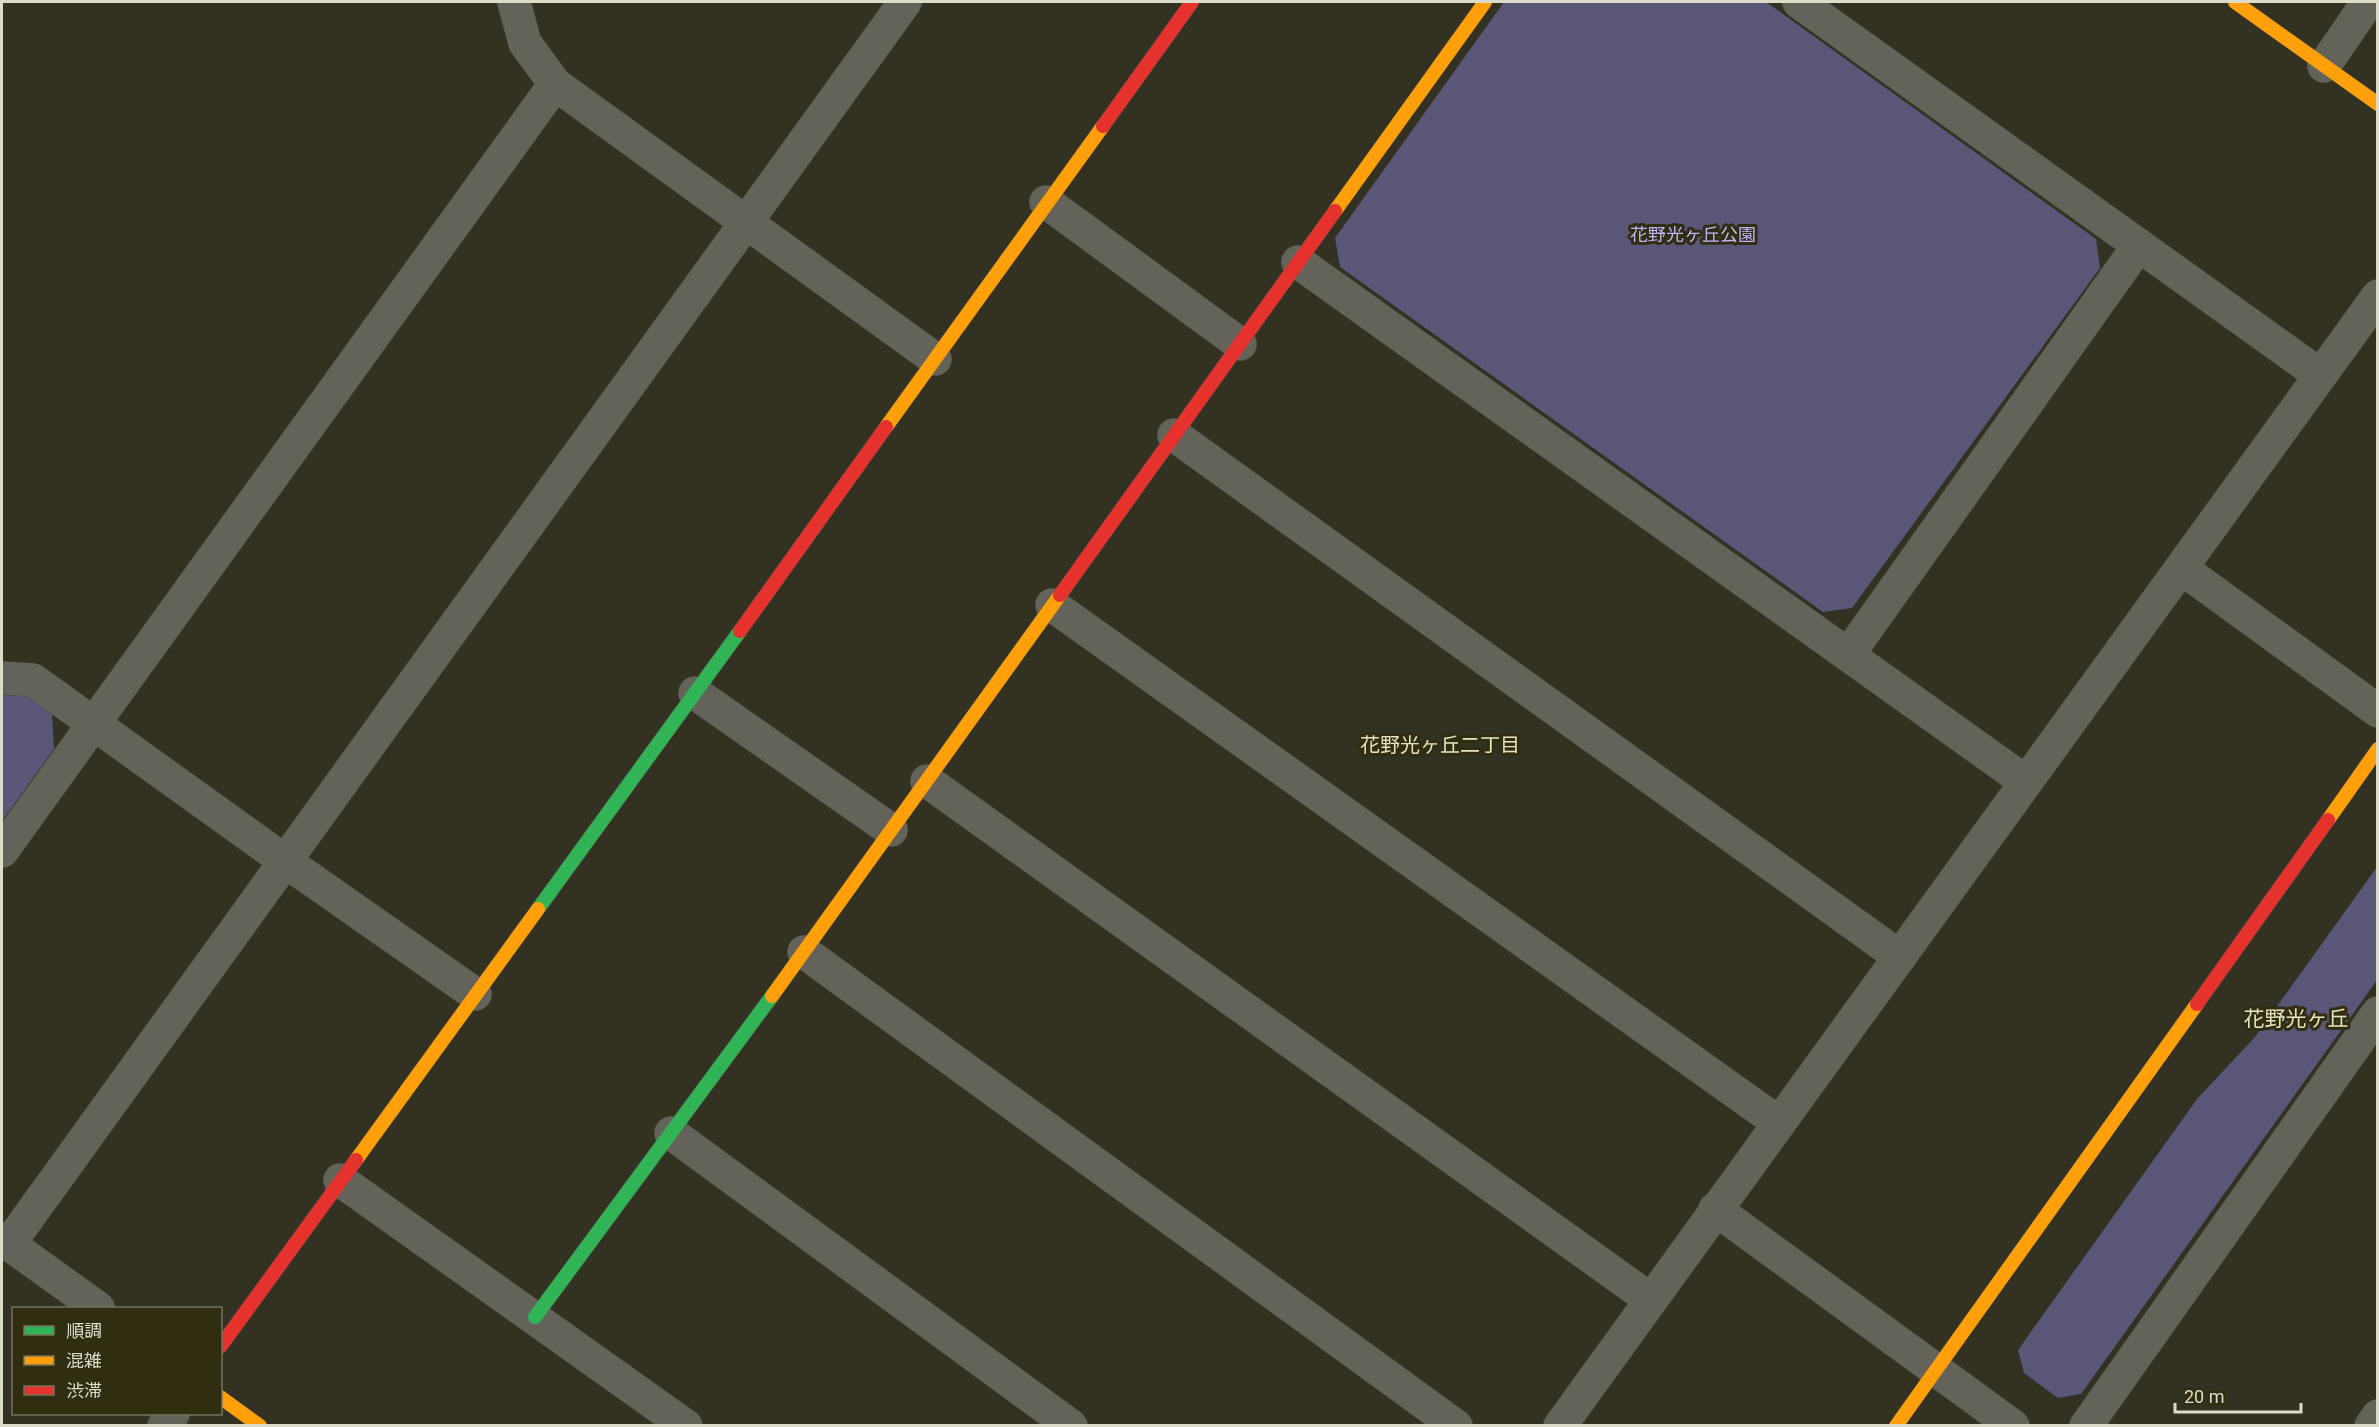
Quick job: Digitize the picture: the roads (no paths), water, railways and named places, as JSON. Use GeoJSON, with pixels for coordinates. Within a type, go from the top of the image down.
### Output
{"type":"FeatureCollection","features":[{"type":"Feature","properties":{"kind":"street"},"geometry":{"type":"LineString","coordinates":[[514,2],[525,43],[555,84],[934,358]]}},
{"type":"Feature","properties":{"kind":"street"},"geometry":{"type":"LineString","coordinates":[[97,1307],[5,1242],[285,861],[905,2]]}},
{"type":"Feature","properties":{"kind":"street"},"geometry":{"type":"LineString","coordinates":[[222,1344],[695,693],[1192,2]]}},
{"type":"Feature","properties":{"kind":"street"},"geometry":{"type":"LineString","coordinates":[[535,1317],[804,952],[1485,2]]}},
{"type":"Feature","properties":{"kind":"street"},"geometry":{"type":"LineString","coordinates":[[2235,2],[2378,104]]}},
{"type":"Feature","properties":{"kind":"street"},"geometry":{"type":"LineString","coordinates":[[2324,66],[2368,2]]}},
{"type":"Feature","properties":{"kind":"street"},"geometry":{"type":"LineString","coordinates":[[1808,4],[2320,375]]}},
{"type":"Feature","properties":{"kind":"street"},"geometry":{"type":"LineString","coordinates":[[2,851],[555,84]]}},
{"type":"Feature","properties":{"kind":"street"},"geometry":{"type":"LineString","coordinates":[[1046,202],[1240,344]]}},
{"type":"Feature","properties":{"kind":"street"},"geometry":{"type":"LineString","coordinates":[[1848,655],[2139,245]]}},
{"type":"Feature","properties":{"kind":"street"},"geometry":{"type":"LineString","coordinates":[[1298,262],[2026,782]]}},
{"type":"Feature","properties":{"kind":"street"},"geometry":{"type":"LineString","coordinates":[[1560,1425],[2378,296]]}},
{"type":"Feature","properties":{"kind":"street"},"geometry":{"type":"LineString","coordinates":[[1174,435],[1900,957]]}},
{"type":"Feature","properties":{"kind":"street"},"geometry":{"type":"LineString","coordinates":[[2181,568],[2378,711]]}},
{"type":"Feature","properties":{"kind":"street"},"geometry":{"type":"LineString","coordinates":[[1053,605],[1779,1124]]}},
{"type":"Feature","properties":{"kind":"street"},"geometry":{"type":"LineString","coordinates":[[2,678],[33,680],[95,722],[285,861],[476,994]]}},
{"type":"Feature","properties":{"kind":"street"},"geometry":{"type":"LineString","coordinates":[[695,693],[891,830]]}},
{"type":"Feature","properties":{"kind":"street"},"geometry":{"type":"LineString","coordinates":[[1896,1425],[2378,749]]}},
{"type":"Feature","properties":{"kind":"street"},"geometry":{"type":"LineString","coordinates":[[927,781],[1651,1300]]}},
{"type":"Feature","properties":{"kind":"street"},"geometry":{"type":"LineString","coordinates":[[804,952],[1456,1425]]}},
{"type":"Feature","properties":{"kind":"street"},"geometry":{"type":"LineString","coordinates":[[2086,1425],[2378,1013]]}},
{"type":"Feature","properties":{"kind":"street"},"geometry":{"type":"LineString","coordinates":[[671,1133],[1071,1425]]}},
{"type":"Feature","properties":{"kind":"street"},"geometry":{"type":"LineString","coordinates":[[340,1180],[686,1425]]}},
{"type":"Feature","properties":{"kind":"street"},"geometry":{"type":"LineString","coordinates":[[1716,1209],[2013,1425]]}},
{"type":"Feature","properties":{"kind":"street"},"geometry":{"type":"LineString","coordinates":[[222,1398],[260,1425]]}},
{"type":"Feature","properties":{"kind":"street"},"geometry":{"type":"LineString","coordinates":[[2371,1425],[2378,1416]]}},
{"type":"Feature","properties":{"kind":"district","name":"花野光ヶ丘二丁目"},"geometry":{"type":"Point","coordinates":[1440,745]}},
{"type":"Feature","properties":{"kind":"district","name":"花野光ヶ丘"},"geometry":{"type":"Point","coordinates":[2296,1019]}},
{"type":"Feature","properties":{"kind":"park label","name":"花野光ヶ丘公園"},"geometry":{"type":"Point","coordinates":[1693,234]}}]}
